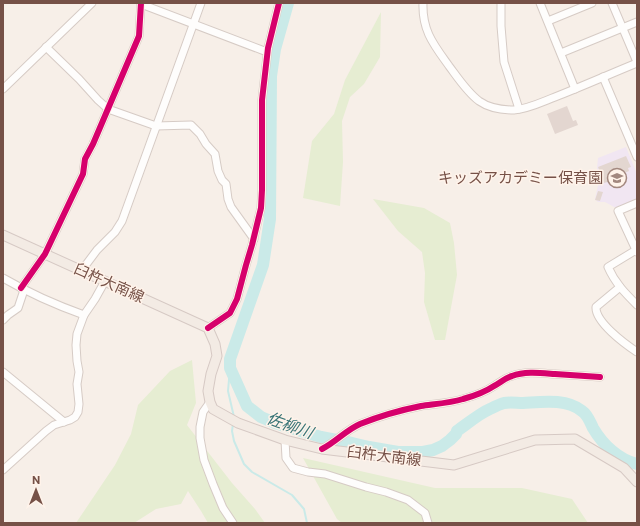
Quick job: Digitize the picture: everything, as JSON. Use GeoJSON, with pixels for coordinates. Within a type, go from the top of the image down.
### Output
{"type":"FeatureCollection","features":[{"type":"Feature","properties":{"kind":"main road","name":"臼杵大南線"},"geometry":{"type":"LineString","coordinates":[[3,235],[208,328]]}},
{"type":"Feature","properties":{"kind":"main road"},"geometry":{"type":"LineString","coordinates":[[208,328],[215,344],[217,356],[211,374],[208,391],[210,402]]}},
{"type":"Feature","properties":{"kind":"main road","name":"臼杵大南線"},"geometry":{"type":"LineString","coordinates":[[210,402],[213,409],[238,423],[285,440],[322,449],[454,465],[535,440],[575,439],[624,468],[637,482]]}},
{"type":"Feature","properties":{"kind":"street"},"geometry":{"type":"LineString","coordinates":[[3,89],[92,3]]}},
{"type":"Feature","properties":{"kind":"street"},"geometry":{"type":"LineString","coordinates":[[3,320],[8,314],[18,308],[23,289],[45,254],[83,174],[85,160],[139,36],[141,3],[267,52]]}},
{"type":"Feature","properties":{"kind":"street"},"geometry":{"type":"LineString","coordinates":[[82,270],[97,250],[115,232],[122,221],[201,3]]}},
{"type":"Feature","properties":{"kind":"street"},"geometry":{"type":"LineString","coordinates":[[208,328],[230,313],[237,299],[261,208],[262,100],[267,52],[279,3]]}},
{"type":"Feature","properties":{"kind":"street"},"geometry":{"type":"LineString","coordinates":[[423,3],[426,29],[432,42],[461,82],[479,101],[489,106],[501,109],[519,109],[531,106],[637,62],[612,3]]}},
{"type":"Feature","properties":{"kind":"street"},"geometry":{"type":"LineString","coordinates":[[501,3],[504,62],[519,109]]}},
{"type":"Feature","properties":{"kind":"street"},"geometry":{"type":"LineString","coordinates":[[540,3],[575,89]]}},
{"type":"Feature","properties":{"kind":"street"},"geometry":{"type":"LineString","coordinates":[[548,21],[592,3]]}},
{"type":"Feature","properties":{"kind":"street"},"geometry":{"type":"LineString","coordinates":[[561,53],[637,22]]}},
{"type":"Feature","properties":{"kind":"street"},"geometry":{"type":"LineString","coordinates":[[46,47],[108,109],[156,126],[191,125],[215,154],[218,171],[222,180],[226,184],[228,199],[231,206],[254,239]]}},
{"type":"Feature","properties":{"kind":"street"},"geometry":{"type":"LineString","coordinates":[[603,77],[637,157]]}},
{"type":"Feature","properties":{"kind":"street"},"geometry":{"type":"LineString","coordinates":[[637,203],[618,211],[636,251],[608,267],[612,276],[620,287],[637,304]]}},
{"type":"Feature","properties":{"kind":"street"},"geometry":{"type":"LineString","coordinates":[[3,278],[63,308],[84,315]]}},
{"type":"Feature","properties":{"kind":"street"},"geometry":{"type":"LineString","coordinates":[[3,470],[46,431],[54,425],[70,420],[75,417],[78,412],[77,384],[79,372],[76,345],[78,334],[84,315],[105,281]]}},
{"type":"Feature","properties":{"kind":"street"},"geometry":{"type":"LineString","coordinates":[[620,287],[596,307],[596,312],[600,319],[612,332],[637,352]]}},
{"type":"Feature","properties":{"kind":"street"},"geometry":{"type":"LineString","coordinates":[[3,372],[64,422]]}},
{"type":"Feature","properties":{"kind":"street"},"geometry":{"type":"LineString","coordinates":[[322,449],[350,430],[377,418],[413,408],[472,397],[485,392],[513,375],[543,373],[600,377]]}},
{"type":"Feature","properties":{"kind":"street"},"geometry":{"type":"LineString","coordinates":[[210,402],[203,412],[200,427],[200,438],[204,460],[223,508],[233,523]]}},
{"type":"Feature","properties":{"kind":"street"},"geometry":{"type":"LineString","coordinates":[[285,440],[286,458],[293,468],[325,474],[408,500],[425,513],[428,523]]}},
{"type":"Feature","properties":{"kind":"shaded area","name":"キッズアカデミー保育園"},"geometry":{"type":"Polygon","coordinates":[[[626,147],[637,174],[637,200],[616,208],[605,202],[598,202],[595,199],[599,181],[597,168],[598,158],[626,147]]]}},
{"type":"Feature","properties":{"kind":"green space"},"geometry":{"type":"Polygon","coordinates":[[[381,12],[380,57],[364,84],[350,97],[342,121],[343,162],[340,206],[303,198],[312,141],[334,114],[345,80],[381,12]]]}},
{"type":"Feature","properties":{"kind":"green space"},"geometry":{"type":"Polygon","coordinates":[[[373,199],[424,208],[450,223],[454,243],[457,275],[445,340],[435,340],[424,302],[425,273],[422,252],[398,231],[373,199]]]}},
{"type":"Feature","properties":{"kind":"green space"},"geometry":{"type":"Polygon","coordinates":[[[192,360],[196,403],[187,425],[265,523],[208,523],[188,491],[181,504],[156,509],[134,523],[76,523],[115,465],[131,434],[138,405],[170,371],[192,360]]]}},
{"type":"Feature","properties":{"kind":"green space"},"geometry":{"type":"Polygon","coordinates":[[[303,458],[435,488],[522,488],[572,499],[588,523],[342,523],[337,519],[303,458]]]}},
{"type":"Feature","properties":{"kind":"building"},"geometry":{"type":"Polygon","coordinates":[[[567,106],[573,121],[576,120],[578,125],[555,134],[547,114],[567,106]]]}},
{"type":"Feature","properties":{"kind":"building"},"geometry":{"type":"Polygon","coordinates":[[[626,156],[631,167],[628,168],[629,171],[613,178],[614,180],[604,183],[598,167],[626,156]]]}},
{"type":"Feature","properties":{"kind":"building"},"geometry":{"type":"Polygon","coordinates":[[[598,191],[603,192],[600,201],[595,200],[598,191]]]}},
{"type":"Feature","properties":{"kind":"waterway","name":"佐柳川"},"geometry":{"type":"LineString","coordinates":[[288,3],[275,49],[271,76],[270,219],[263,265],[230,359],[230,368],[247,406],[261,417],[275,423],[321,437],[398,452],[423,452],[442,446],[450,440],[457,431],[486,411],[501,404],[561,402],[576,407],[584,413],[597,434],[612,451],[624,459],[637,464]]}},
{"type":"Feature","properties":{"kind":"waterway"},"geometry":{"type":"LineString","coordinates":[[230,368],[228,391],[234,417]]}},
{"type":"Feature","properties":{"kind":"waterway"},"geometry":{"type":"LineString","coordinates":[[233,424],[232,431],[234,441],[244,464],[252,472],[292,495],[304,509],[307,523]]}},
{"type":"Feature","properties":{"kind":"cycle path"},"geometry":{"type":"LineString","coordinates":[[21,288],[45,254],[83,174],[85,159],[93,144],[139,36],[141,3]]}},
{"type":"Feature","properties":{"kind":"cycle path"},"geometry":{"type":"LineString","coordinates":[[208,328],[230,313],[237,299],[261,208],[262,100],[268,48],[279,3]]}},
{"type":"Feature","properties":{"kind":"cycle path"},"geometry":{"type":"LineString","coordinates":[[322,449],[360,424],[421,406],[453,402],[467,398],[483,392],[517,374],[539,373],[600,377]]}},
{"type":"Feature","properties":{"kind":"place","name":"キッズアカデミー保育園"},"geometry":{"type":"Point","coordinates":[617,178]}}]}
